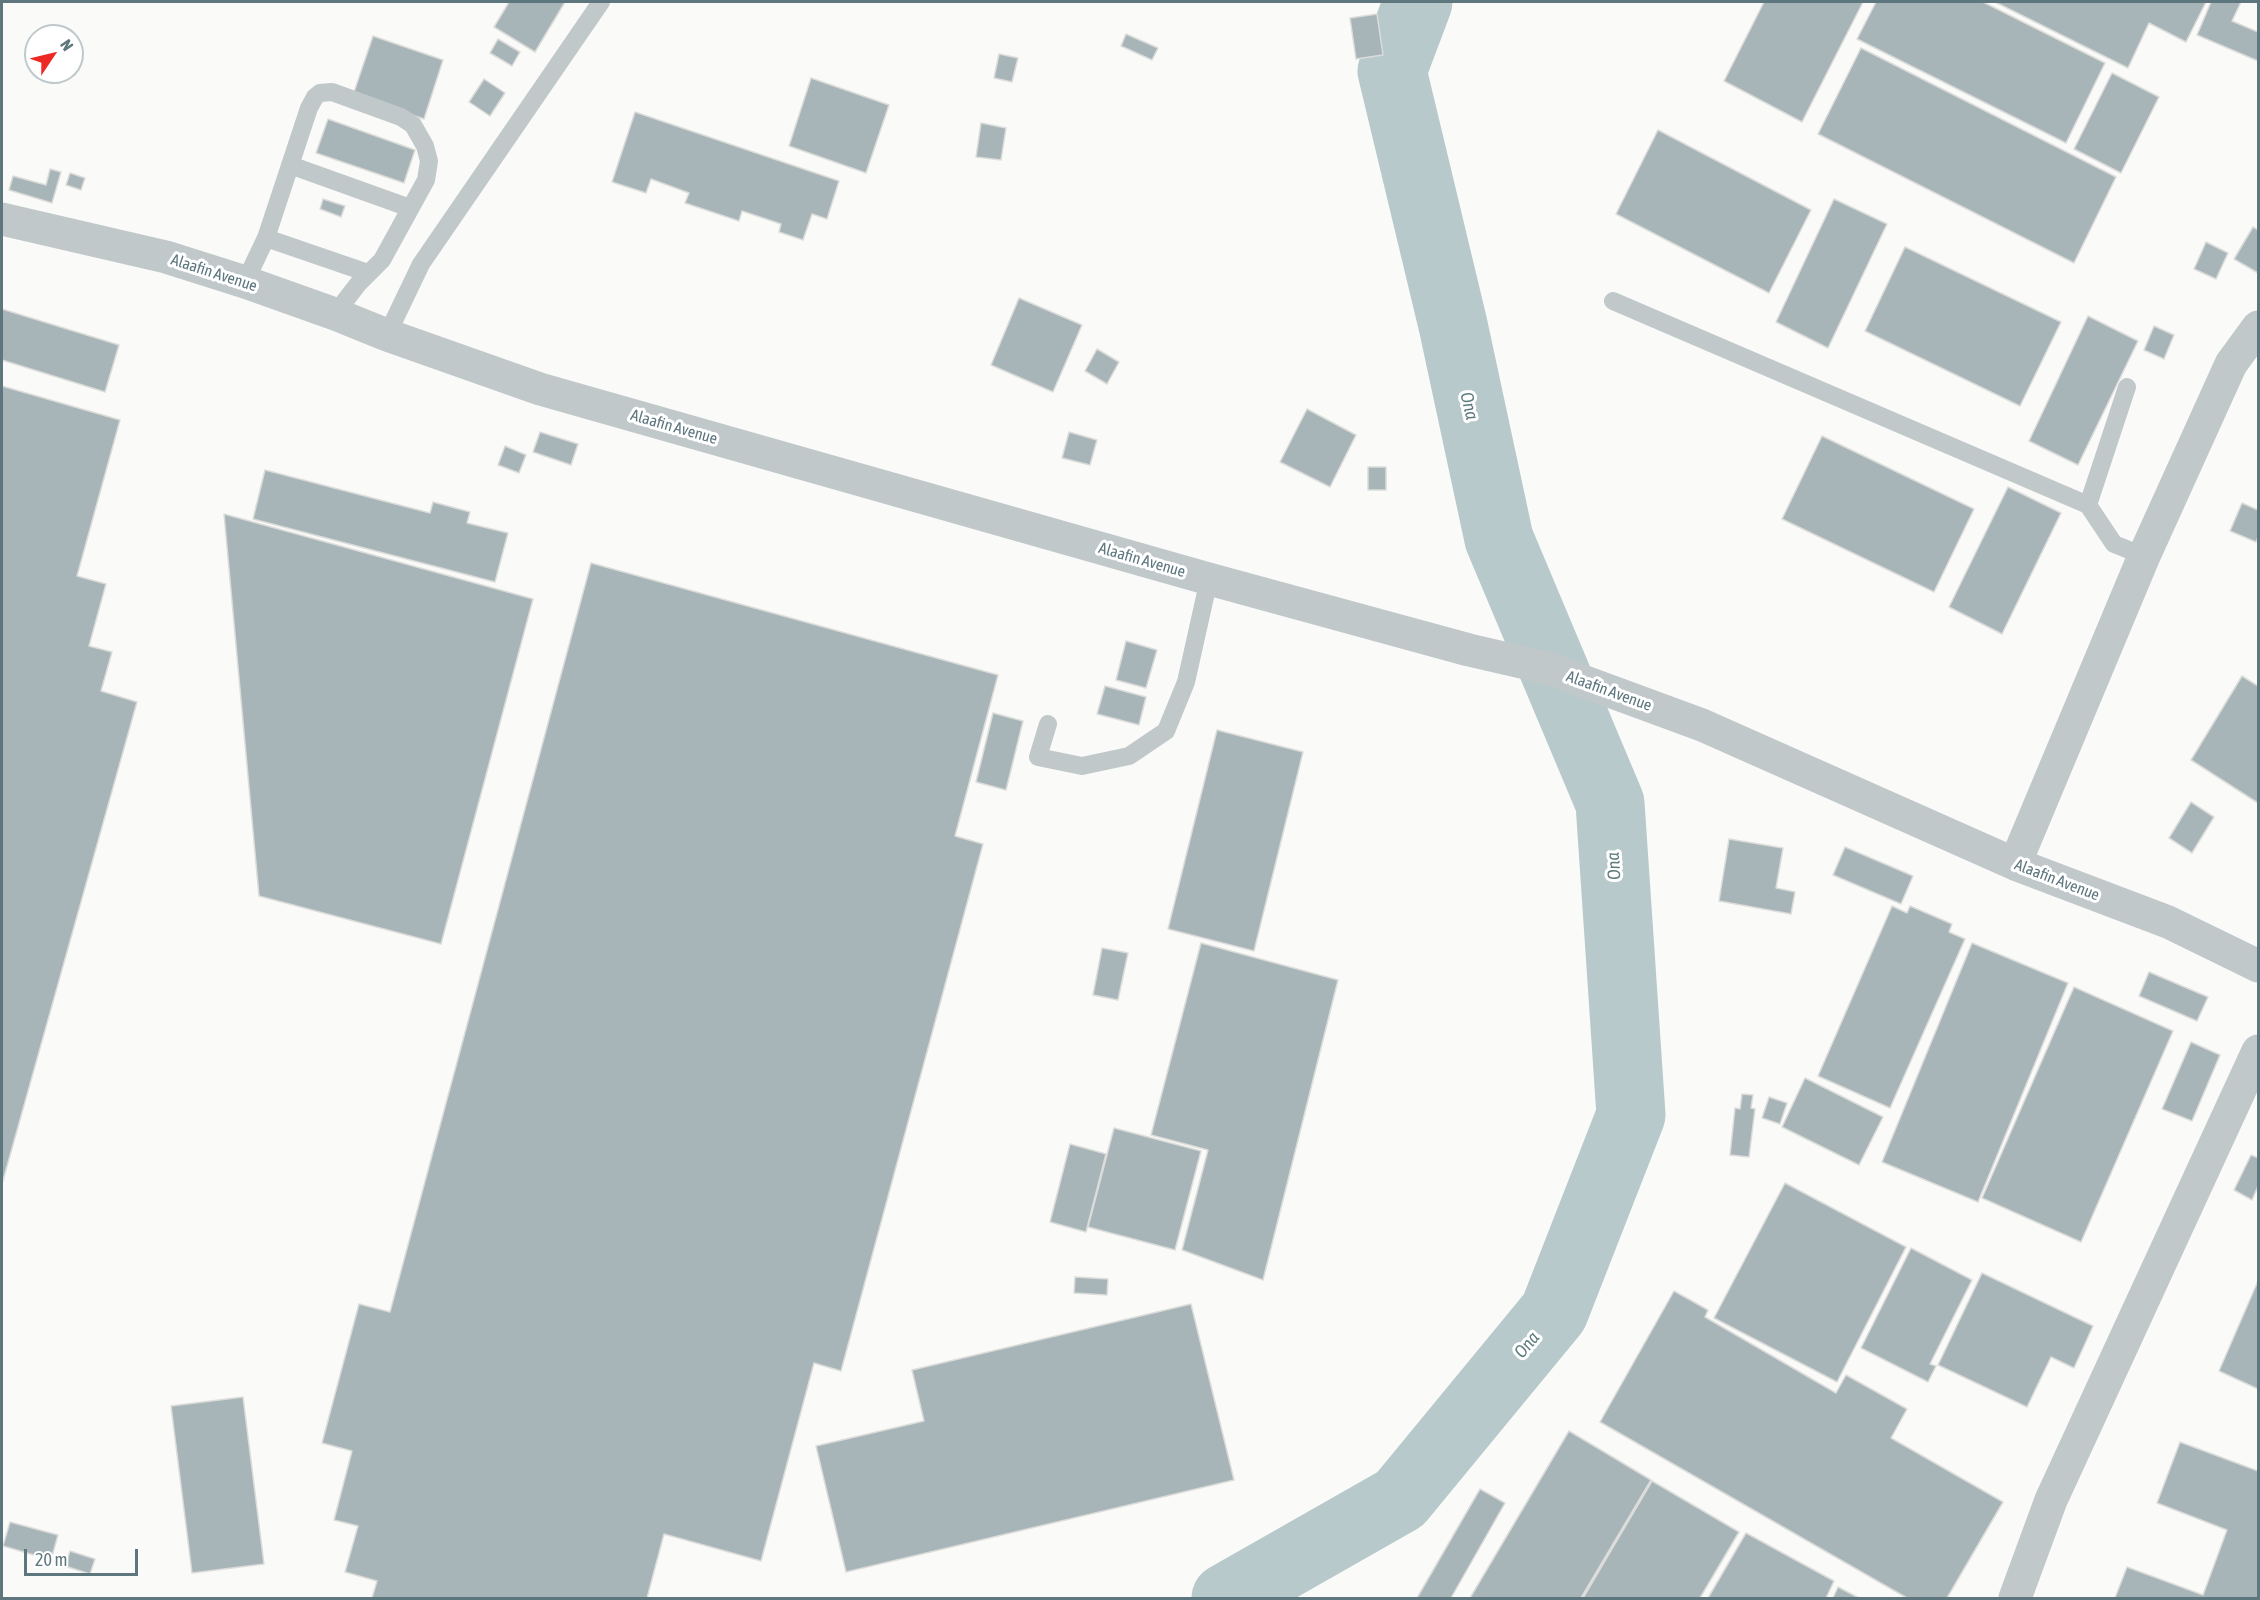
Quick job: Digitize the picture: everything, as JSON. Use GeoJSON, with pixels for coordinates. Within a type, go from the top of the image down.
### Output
{"type":"FeatureCollection","features":[{"type":"Feature","properties":{"kind":"street","name":"Alaafin Avenue"},"geometry":{"type":"LineString","coordinates":[[2,219],[166,257],[245,282],[540,389],[1209,579],[1469,650],[1547,668],[1702,725],[2015,864],[2168,922],[2259,966]]}},
{"type":"Feature","properties":{"kind":"street"},"geometry":{"type":"LineString","coordinates":[[2015,864],[2144,556],[2231,364],[2259,327]]}},
{"type":"Feature","properties":{"kind":"street"},"geometry":{"type":"LineString","coordinates":[[2015,1599],[2051,1500],[2259,1051]]}},
{"type":"Feature","properties":{"kind":"lane"},"geometry":{"type":"LineString","coordinates":[[387,335],[421,264],[601,2]]}},
{"type":"Feature","properties":{"kind":"lane"},"geometry":{"type":"LineString","coordinates":[[245,282],[266,238],[309,108],[320,93],[332,92],[401,117],[413,124],[425,146],[429,161],[426,180],[382,260],[368,273],[335,314]]}},
{"type":"Feature","properties":{"kind":"lane"},"geometry":{"type":"LineString","coordinates":[[290,165],[410,208]]}},
{"type":"Feature","properties":{"kind":"lane"},"geometry":{"type":"LineString","coordinates":[[266,238],[368,273]]}},
{"type":"Feature","properties":{"kind":"lane"},"geometry":{"type":"LineString","coordinates":[[1613,301],[2088,505],[2114,544],[2144,556]]}},
{"type":"Feature","properties":{"kind":"lane"},"geometry":{"type":"LineString","coordinates":[[2088,505],[2127,387]]}},
{"type":"Feature","properties":{"kind":"lane"},"geometry":{"type":"LineString","coordinates":[[1048,724],[1038,756],[1082,766],[1129,756],[1166,731],[1186,682],[1209,579]]}},
{"type":"Feature","properties":{"kind":"building"},"geometry":{"type":"Polygon","coordinates":[[[509,2],[565,2],[535,52],[494,27],[509,2]]]}},
{"type":"Feature","properties":{"kind":"building"},"geometry":{"type":"Polygon","coordinates":[[[1764,2],[1863,2],[1802,122],[1724,81],[1764,2]]]}},
{"type":"Feature","properties":{"kind":"building"},"geometry":{"type":"Polygon","coordinates":[[[1876,2],[1983,2],[2105,63],[2066,143],[1857,39],[1876,2]]]}},
{"type":"Feature","properties":{"kind":"building"},"geometry":{"type":"Polygon","coordinates":[[[1995,2],[2206,2],[2186,42],[2149,23],[2128,68],[1995,2]]]}},
{"type":"Feature","properties":{"kind":"building"},"geometry":{"type":"Polygon","coordinates":[[[2211,2],[2241,2],[2232,21],[2258,32],[2258,61],[2197,35],[2211,2]]]}},
{"type":"Feature","properties":{"kind":"building"},"geometry":{"type":"Polygon","coordinates":[[[1377,14],[1383,55],[1356,59],[1350,18],[1377,14]]]}},
{"type":"Feature","properties":{"kind":"building"},"geometry":{"type":"Polygon","coordinates":[[[1126,34],[1158,48],[1152,60],[1121,46],[1126,34]]]}},
{"type":"Feature","properties":{"kind":"building"},"geometry":{"type":"Polygon","coordinates":[[[373,36],[443,60],[424,119],[353,95],[373,36]]]}},
{"type":"Feature","properties":{"kind":"building"},"geometry":{"type":"Polygon","coordinates":[[[498,39],[520,52],[512,66],[490,53],[498,39]]]}},
{"type":"Feature","properties":{"kind":"building"},"geometry":{"type":"Polygon","coordinates":[[[1861,48],[2116,177],[2074,263],[1818,134],[1861,48]]]}},
{"type":"Feature","properties":{"kind":"building"},"geometry":{"type":"Polygon","coordinates":[[[999,54],[1018,58],[1012,82],[994,78],[999,54]]]}},
{"type":"Feature","properties":{"kind":"building"},"geometry":{"type":"Polygon","coordinates":[[[2112,73],[2159,97],[2121,173],[2074,149],[2112,73]]]}},
{"type":"Feature","properties":{"kind":"building"},"geometry":{"type":"Polygon","coordinates":[[[811,78],[889,105],[866,173],[789,146],[811,78]]]}},
{"type":"Feature","properties":{"kind":"building"},"geometry":{"type":"Polygon","coordinates":[[[484,79],[505,93],[490,116],[469,102],[484,79]]]}},
{"type":"Feature","properties":{"kind":"building"},"geometry":{"type":"Polygon","coordinates":[[[635,112],[839,181],[827,219],[812,214],[803,240],[779,232],[781,224],[742,211],[739,221],[685,203],[689,193],[651,179],[646,193],[612,182],[635,112]]]}},
{"type":"Feature","properties":{"kind":"building"},"geometry":{"type":"Polygon","coordinates":[[[328,119],[415,150],[404,183],[316,153],[328,119]]]}},
{"type":"Feature","properties":{"kind":"building"},"geometry":{"type":"Polygon","coordinates":[[[981,123],[1006,128],[1001,160],[976,157],[981,123]]]}},
{"type":"Feature","properties":{"kind":"building"},"geometry":{"type":"Polygon","coordinates":[[[1658,130],[1811,210],[1769,293],[1616,214],[1658,130]]]}},
{"type":"Feature","properties":{"kind":"building"},"geometry":{"type":"Polygon","coordinates":[[[50,169],[61,172],[52,203],[9,190],[13,176],[46,185],[50,169]]]}},
{"type":"Feature","properties":{"kind":"building"},"geometry":{"type":"Polygon","coordinates":[[[70,173],[85,178],[81,190],[66,185],[70,173]]]}},
{"type":"Feature","properties":{"kind":"building"},"geometry":{"type":"Polygon","coordinates":[[[323,199],[345,206],[341,217],[320,209],[323,199]]]}},
{"type":"Feature","properties":{"kind":"building"},"geometry":{"type":"Polygon","coordinates":[[[1834,199],[1887,224],[1828,348],[1776,322],[1834,199]]]}},
{"type":"Feature","properties":{"kind":"building"},"geometry":{"type":"Polygon","coordinates":[[[2253,227],[2258,230],[2258,273],[2234,259],[2253,227]]]}},
{"type":"Feature","properties":{"kind":"building"},"geometry":{"type":"Polygon","coordinates":[[[2206,242],[2228,253],[2216,279],[2194,269],[2206,242]]]}},
{"type":"Feature","properties":{"kind":"building"},"geometry":{"type":"Polygon","coordinates":[[[1905,247],[2061,322],[2020,406],[1865,331],[1905,247]]]}},
{"type":"Feature","properties":{"kind":"building"},"geometry":{"type":"Polygon","coordinates":[[[1019,298],[1082,325],[1053,392],[991,365],[1019,298]]]}},
{"type":"Feature","properties":{"kind":"building"},"geometry":{"type":"Polygon","coordinates":[[[2,309],[119,345],[105,392],[2,360],[2,309]]]}},
{"type":"Feature","properties":{"kind":"building"},"geometry":{"type":"Polygon","coordinates":[[[2088,316],[2138,341],[2078,465],[2029,441],[2088,316]]]}},
{"type":"Feature","properties":{"kind":"building"},"geometry":{"type":"Polygon","coordinates":[[[2154,326],[2174,335],[2164,359],[2144,350],[2154,326]]]}},
{"type":"Feature","properties":{"kind":"building"},"geometry":{"type":"Polygon","coordinates":[[[1097,349],[1119,362],[1107,384],[1085,371],[1097,349]]]}},
{"type":"Feature","properties":{"kind":"building"},"geometry":{"type":"Polygon","coordinates":[[[2,386],[120,420],[77,576],[106,584],[89,646],[112,652],[101,691],[137,702],[2,1184],[2,386]]]}},
{"type":"Feature","properties":{"kind":"building"},"geometry":{"type":"Polygon","coordinates":[[[1307,409],[1356,435],[1330,487],[1280,462],[1307,409]]]}},
{"type":"Feature","properties":{"kind":"building"},"geometry":{"type":"Polygon","coordinates":[[[540,432],[578,444],[571,465],[533,452],[540,432]]]}},
{"type":"Feature","properties":{"kind":"building"},"geometry":{"type":"Polygon","coordinates":[[[1069,432],[1097,440],[1090,465],[1062,458],[1069,432]]]}},
{"type":"Feature","properties":{"kind":"building"},"geometry":{"type":"Polygon","coordinates":[[[1822,436],[1974,509],[1934,592],[1782,519],[1822,436]]]}},
{"type":"Feature","properties":{"kind":"building"},"geometry":{"type":"Polygon","coordinates":[[[505,446],[526,455],[519,473],[498,465],[505,446]]]}},
{"type":"Feature","properties":{"kind":"building"},"geometry":{"type":"Polygon","coordinates":[[[1368,467],[1386,467],[1386,490],[1368,490],[1368,467]]]}},
{"type":"Feature","properties":{"kind":"building"},"geometry":{"type":"Polygon","coordinates":[[[265,470],[430,513],[433,502],[470,512],[467,523],[508,533],[495,582],[253,519],[265,470]]]}},
{"type":"Feature","properties":{"kind":"building"},"geometry":{"type":"Polygon","coordinates":[[[2008,487],[2061,513],[2002,634],[1949,607],[2008,487]]]}},
{"type":"Feature","properties":{"kind":"building"},"geometry":{"type":"Polygon","coordinates":[[[2242,503],[2258,510],[2256,542],[2230,531],[2242,503]]]}},
{"type":"Feature","properties":{"kind":"building"},"geometry":{"type":"Polygon","coordinates":[[[224,514],[533,599],[441,944],[259,896],[224,514]]]}},
{"type":"Feature","properties":{"kind":"building"},"geometry":{"type":"Polygon","coordinates":[[[591,563],[998,675],[955,836],[983,844],[841,1371],[814,1363],[761,1561],[664,1534],[647,1598],[372,1598],[377,1581],[345,1572],[358,1526],[334,1520],[352,1451],[322,1443],[359,1304],[390,1312],[591,563]]]}},
{"type":"Feature","properties":{"kind":"building"},"geometry":{"type":"Polygon","coordinates":[[[1126,641],[1157,650],[1146,688],[1116,680],[1126,641]]]}},
{"type":"Feature","properties":{"kind":"building"},"geometry":{"type":"Polygon","coordinates":[[[2242,676],[2258,686],[2258,803],[2191,760],[2242,676]]]}},
{"type":"Feature","properties":{"kind":"building"},"geometry":{"type":"Polygon","coordinates":[[[1105,686],[1146,697],[1139,725],[1097,714],[1105,686]]]}},
{"type":"Feature","properties":{"kind":"building"},"geometry":{"type":"Polygon","coordinates":[[[993,713],[1023,721],[1006,790],[976,782],[993,713]]]}},
{"type":"Feature","properties":{"kind":"building"},"geometry":{"type":"Polygon","coordinates":[[[1217,730],[1303,752],[1254,951],[1168,929],[1217,730]]]}},
{"type":"Feature","properties":{"kind":"building"},"geometry":{"type":"Polygon","coordinates":[[[2191,802],[2214,817],[2192,853],[2169,838],[2191,802]]]}},
{"type":"Feature","properties":{"kind":"building"},"geometry":{"type":"Polygon","coordinates":[[[1729,839],[1783,848],[1776,888],[1795,892],[1791,914],[1719,901],[1729,839]]]}},
{"type":"Feature","properties":{"kind":"building"},"geometry":{"type":"Polygon","coordinates":[[[1845,847],[1913,876],[1901,904],[1833,875],[1845,847]]]}},
{"type":"Feature","properties":{"kind":"building"},"geometry":{"type":"Polygon","coordinates":[[[1892,906],[1907,913],[1910,906],[1952,924],[1949,932],[1965,939],[1890,1108],[1818,1076],[1892,906]]]}},
{"type":"Feature","properties":{"kind":"building"},"geometry":{"type":"Polygon","coordinates":[[[1201,943],[1338,980],[1263,1280],[1182,1250],[1208,1150],[1151,1135],[1201,943]]]}},
{"type":"Feature","properties":{"kind":"building"},"geometry":{"type":"Polygon","coordinates":[[[1972,943],[2068,983],[1978,1202],[1882,1162],[1972,943]]]}},
{"type":"Feature","properties":{"kind":"building"},"geometry":{"type":"Polygon","coordinates":[[[1102,948],[1128,953],[1118,1000],[1093,995],[1102,948]]]}},
{"type":"Feature","properties":{"kind":"building"},"geometry":{"type":"Polygon","coordinates":[[[2149,972],[2208,997],[2197,1021],[2139,996],[2149,972]]]}},
{"type":"Feature","properties":{"kind":"building"},"geometry":{"type":"Polygon","coordinates":[[[2074,987],[2173,1031],[2081,1242],[1982,1198],[2074,987]]]}},
{"type":"Feature","properties":{"kind":"building"},"geometry":{"type":"Polygon","coordinates":[[[2191,1042],[2220,1055],[2192,1121],[2162,1109],[2191,1042]]]}},
{"type":"Feature","properties":{"kind":"building"},"geometry":{"type":"Polygon","coordinates":[[[1805,1078],[1883,1117],[1859,1165],[1782,1127],[1805,1078]]]}},
{"type":"Feature","properties":{"kind":"building"},"geometry":{"type":"Polygon","coordinates":[[[1742,1094],[1753,1095],[1751,1108],[1755,1109],[1749,1157],[1730,1155],[1735,1108],[1740,1109],[1742,1094]]]}},
{"type":"Feature","properties":{"kind":"building"},"geometry":{"type":"Polygon","coordinates":[[[1769,1097],[1787,1103],[1780,1124],[1762,1118],[1769,1097]]]}},
{"type":"Feature","properties":{"kind":"building"},"geometry":{"type":"Polygon","coordinates":[[[1114,1128],[1201,1151],[1175,1250],[1088,1227],[1114,1128]]]}},
{"type":"Feature","properties":{"kind":"building"},"geometry":{"type":"Polygon","coordinates":[[[1070,1144],[1106,1154],[1086,1232],[1050,1222],[1070,1144]]]}},
{"type":"Feature","properties":{"kind":"building"},"geometry":{"type":"Polygon","coordinates":[[[2251,1155],[2258,1158],[2258,1186],[2252,1200],[2234,1190],[2251,1155]]]}},
{"type":"Feature","properties":{"kind":"building"},"geometry":{"type":"Polygon","coordinates":[[[1785,1183],[1906,1247],[1837,1382],[1714,1318],[1785,1183]]]}},
{"type":"Feature","properties":{"kind":"building"},"geometry":{"type":"Polygon","coordinates":[[[1911,1248],[1972,1280],[1930,1364],[1936,1366],[1928,1382],[1861,1348],[1911,1248]]]}},
{"type":"Feature","properties":{"kind":"building"},"geometry":{"type":"Polygon","coordinates":[[[1982,1273],[2093,1326],[2074,1368],[2051,1357],[2027,1407],[1938,1365],[1982,1273]]]}},
{"type":"Feature","properties":{"kind":"building"},"geometry":{"type":"Polygon","coordinates":[[[1075,1277],[1108,1279],[1107,1295],[1074,1293],[1075,1277]]]}},
{"type":"Feature","properties":{"kind":"building"},"geometry":{"type":"Polygon","coordinates":[[[2258,1281],[2258,1389],[2219,1371],[2258,1281]]]}},
{"type":"Feature","properties":{"kind":"building"},"geometry":{"type":"Polygon","coordinates":[[[1674,1291],[1708,1310],[1705,1317],[1836,1393],[1846,1375],[1907,1409],[1891,1438],[2003,1502],[1947,1598],[1907,1598],[1600,1422],[1674,1291]]]}},
{"type":"Feature","properties":{"kind":"building"},"geometry":{"type":"Polygon","coordinates":[[[1191,1304],[1234,1480],[846,1572],[816,1446],[924,1421],[912,1370],[1191,1304]]]}},
{"type":"Feature","properties":{"kind":"building"},"geometry":{"type":"Polygon","coordinates":[[[243,1397],[264,1564],[192,1573],[171,1406],[243,1397]]]}},
{"type":"Feature","properties":{"kind":"building"},"geometry":{"type":"Polygon","coordinates":[[[1569,1431],[1651,1480],[1581,1598],[1470,1598],[1569,1431]]]}},
{"type":"Feature","properties":{"kind":"building"},"geometry":{"type":"Polygon","coordinates":[[[2180,1442],[2258,1471],[2258,1598],[2115,1598],[2127,1567],[2203,1595],[2227,1530],[2157,1503],[2180,1442]]]}},
{"type":"Feature","properties":{"kind":"building"},"geometry":{"type":"Polygon","coordinates":[[[1652,1481],[1739,1532],[1700,1598],[1583,1598],[1652,1481]]]}},
{"type":"Feature","properties":{"kind":"building"},"geometry":{"type":"Polygon","coordinates":[[[1480,1489],[1505,1503],[1451,1598],[1417,1598],[1480,1489]]]}},
{"type":"Feature","properties":{"kind":"building"},"geometry":{"type":"Polygon","coordinates":[[[10,1522],[58,1535],[51,1560],[3,1546],[10,1522]]]}},
{"type":"Feature","properties":{"kind":"building"},"geometry":{"type":"Polygon","coordinates":[[[1746,1533],[1834,1581],[1826,1598],[1708,1598],[1746,1533]]]}},
{"type":"Feature","properties":{"kind":"building"},"geometry":{"type":"Polygon","coordinates":[[[70,1551],[95,1559],[90,1574],[65,1566],[70,1551]]]}},
{"type":"Feature","properties":{"kind":"building"},"geometry":{"type":"Polygon","coordinates":[[[1838,1587],[1859,1598],[1833,1598],[1838,1587]]]}},
{"type":"Feature","properties":{"kind":"waterway","name":"Ona"},"geometry":{"type":"LineString","coordinates":[[1226,1598],[1400,1499],[1554,1312],[1631,1115],[1610,803],[1499,539],[1453,325],[1392,71],[1418,2]]}}]}
